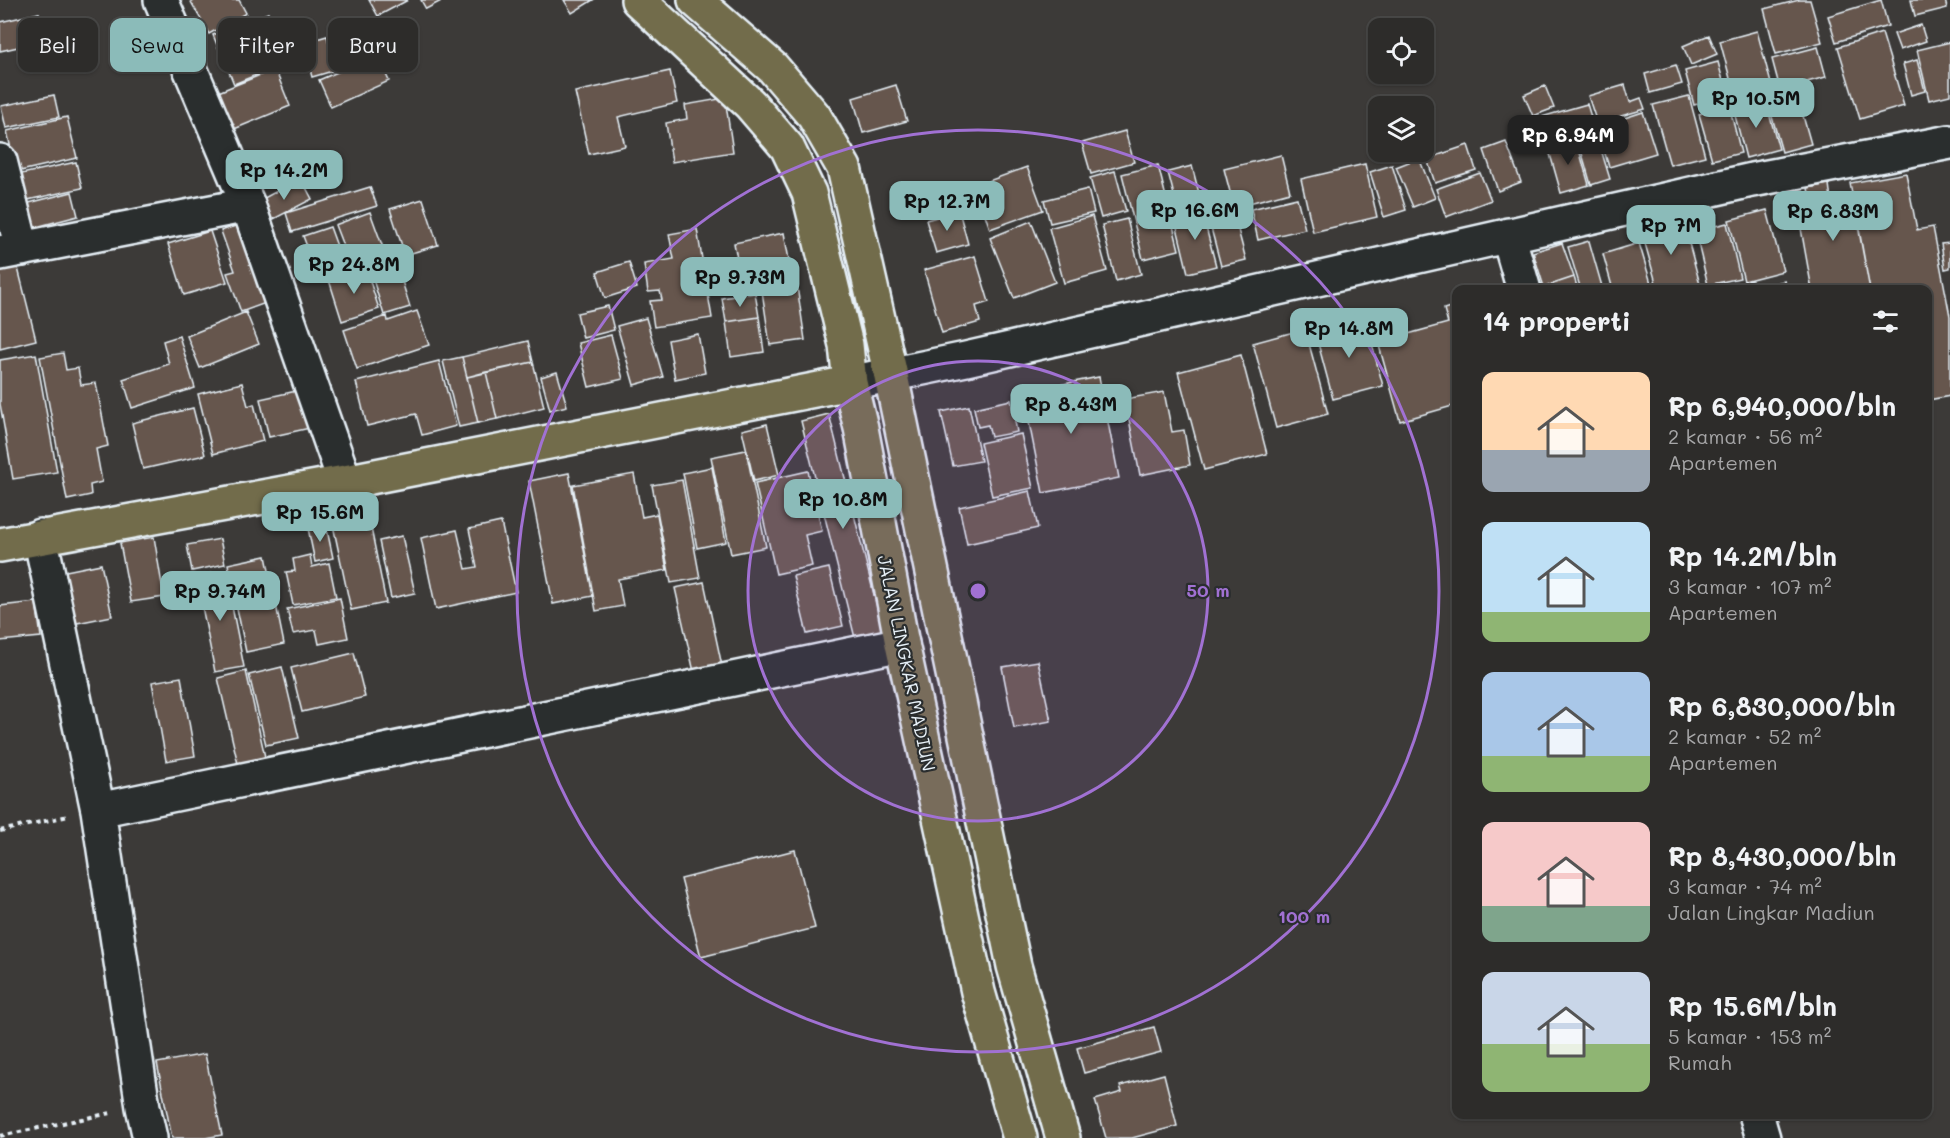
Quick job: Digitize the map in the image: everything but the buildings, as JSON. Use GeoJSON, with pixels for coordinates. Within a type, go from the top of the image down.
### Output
{"type":"FeatureCollection","features":[{"type":"Feature","properties":{"kind":"main road","name":"JALAN LINGKAR MADIUN"},"geometry":{"type":"LineString","coordinates":[[638,0],[750,104],[787,147],[809,193],[846,345],[850,383],[864,439],[902,644],[978,992],[1020,1138]]}},
{"type":"Feature","properties":{"kind":"main road"},"geometry":{"type":"LineString","coordinates":[[695,0],[772,68],[814,116],[844,168],[891,376],[1014,966],[1063,1138]]}},
{"type":"Feature","properties":{"kind":"main road"},"geometry":{"type":"LineString","coordinates":[[0,544],[345,482],[850,383]]}},
{"type":"Feature","properties":{"kind":"street"},"geometry":{"type":"LineString","coordinates":[[160,0],[248,205],[345,482]]}},
{"type":"Feature","properties":{"kind":"street"},"geometry":{"type":"LineString","coordinates":[[850,383],[891,376],[1752,180],[1950,142]]}},
{"type":"Feature","properties":{"kind":"street"},"geometry":{"type":"LineString","coordinates":[[0,161],[11,251],[248,205]]}},
{"type":"Feature","properties":{"kind":"street"},"geometry":{"type":"LineString","coordinates":[[1508,236],[1523,285]]}},
{"type":"Feature","properties":{"kind":"street"},"geometry":{"type":"LineString","coordinates":[[40,536],[98,810],[143,1107],[150,1138]]}},
{"type":"Feature","properties":{"kind":"street"},"geometry":{"type":"LineString","coordinates":[[98,810],[902,644]]}},
{"type":"Feature","properties":{"kind":"street"},"geometry":{"type":"LineString","coordinates":[[1757,1119],[1763,1138]]}},
{"type":"Feature","properties":{"kind":"path"},"geometry":{"type":"LineString","coordinates":[[0,831],[98,810]]}},
{"type":"Feature","properties":{"kind":"path"},"geometry":{"type":"LineString","coordinates":[[0,1136],[143,1107]]}}]}
